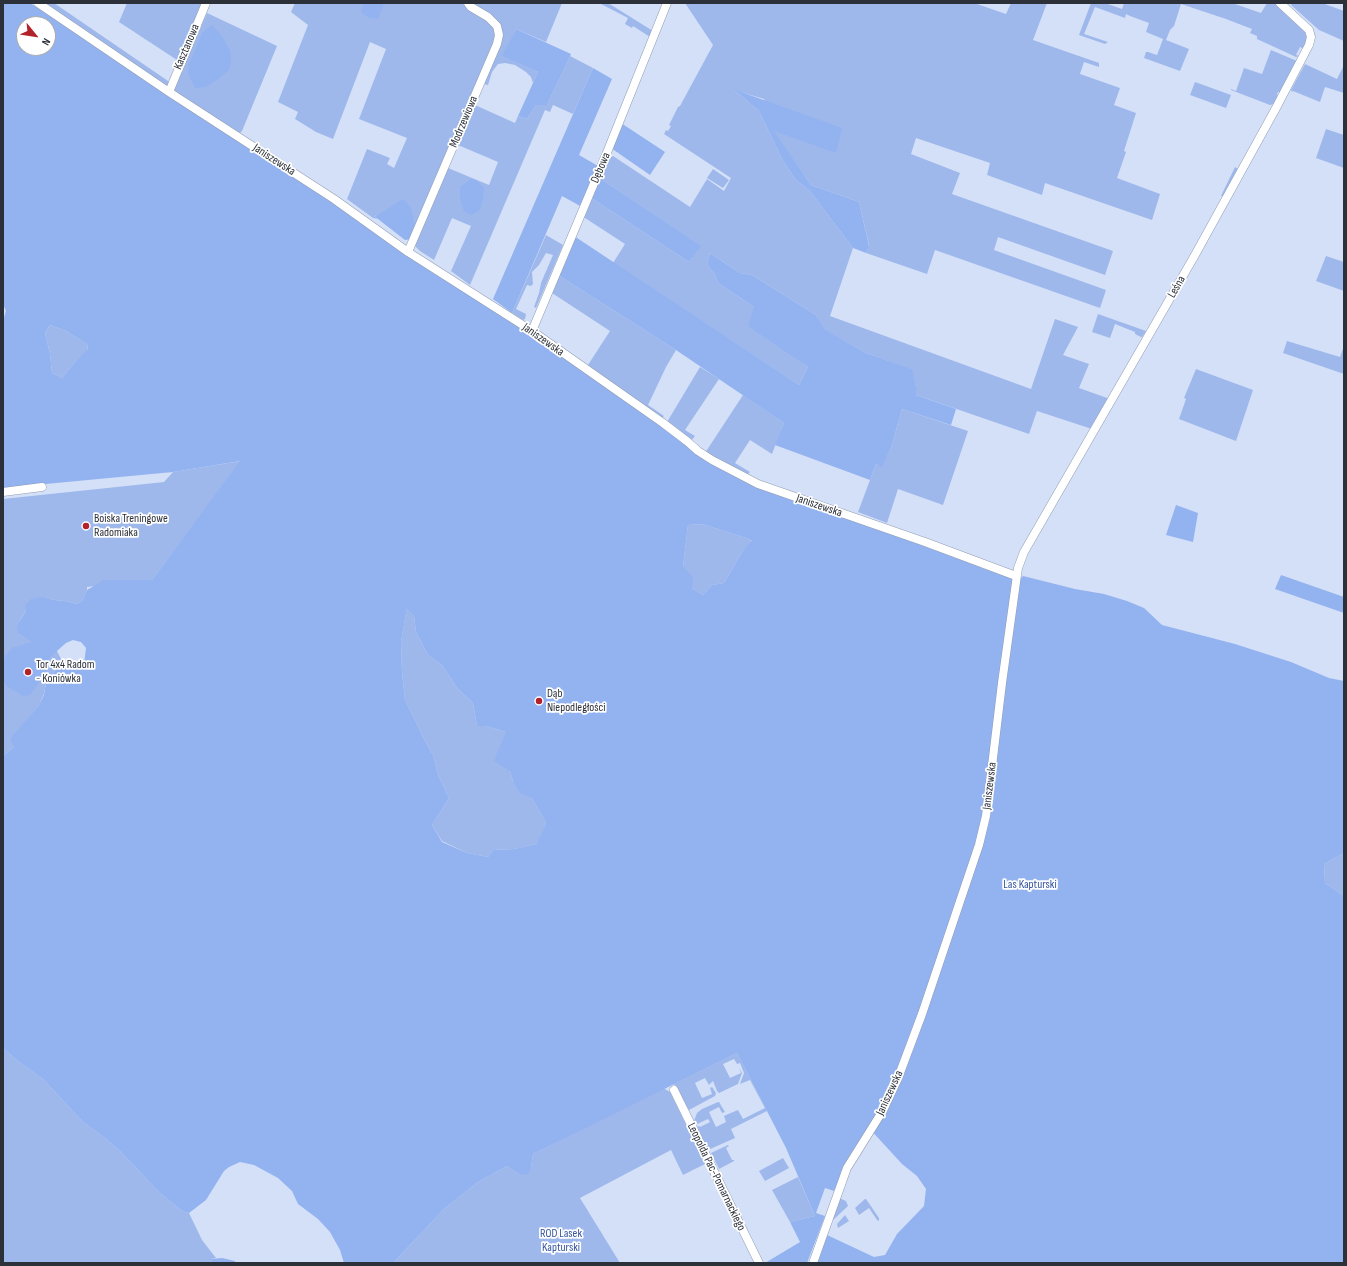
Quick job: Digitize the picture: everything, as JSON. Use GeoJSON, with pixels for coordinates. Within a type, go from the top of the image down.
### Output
{"type":"FeatureCollection","features":[{"type":"Feature","properties":{"kind":"street","name":"Janiszewska"},"geometry":{"type":"LineString","coordinates":[[38,3],[168,92],[334,199],[408,252],[532,331],[663,423],[698,451],[758,484],[925,542],[1016,576],[986,816],[979,845],[922,1014],[898,1078],[882,1112],[847,1168],[813,1263]]}},
{"type":"Feature","properties":{"kind":"street","name":"Kasztanowa"},"geometry":{"type":"LineString","coordinates":[[168,92],[206,3]]}},
{"type":"Feature","properties":{"kind":"street","name":"Modrzewiowa"},"geometry":{"type":"LineString","coordinates":[[408,252],[497,44],[499,35],[498,26],[468,3]]}},
{"type":"Feature","properties":{"kind":"street","name":"Dębowa"},"geometry":{"type":"LineString","coordinates":[[532,331],[608,150],[667,3]]}},
{"type":"Feature","properties":{"kind":"street","name":"Leśna"},"geometry":{"type":"LineString","coordinates":[[1016,576],[1024,552],[1195,256],[1309,46],[1311,37],[1309,30],[1280,3]]}},
{"type":"Feature","properties":{"kind":"street"},"geometry":{"type":"LineString","coordinates":[[3,492],[42,487]]}},
{"type":"Feature","properties":{"kind":"street","name":"Leopolda Pac-Pomarnackiego"},"geometry":{"type":"LineString","coordinates":[[674,1090],[759,1263]]}},
{"type":"Feature","properties":{"kind":"green space","name":"Las Kapturski"},"geometry":{"type":"Polygon","coordinates":[[[3,3],[30,3],[50,16],[16,16],[16,56],[56,56],[56,20],[443,273],[688,445],[798,500],[1003,575],[1020,579],[1023,576],[1075,589],[1104,594],[1127,601],[1144,608],[1162,625],[1235,644],[1291,662],[1329,678],[1344,681],[1344,853],[1324,864],[1325,883],[1344,896],[1344,1263],[817,1263],[827,1235],[874,1257],[885,1255],[897,1234],[924,1206],[926,1189],[917,1176],[902,1164],[869,1128],[841,1175],[834,1191],[825,1188],[816,1213],[825,1216],[807,1263],[765,1263],[800,1242],[790,1222],[815,1216],[786,1148],[737,1053],[533,1154],[531,1168],[528,1174],[520,1175],[507,1166],[478,1182],[444,1209],[393,1263],[344,1263],[340,1250],[330,1232],[318,1219],[298,1204],[292,1191],[278,1178],[254,1165],[240,1162],[229,1167],[224,1171],[206,1200],[189,1213],[182,1211],[159,1192],[121,1152],[83,1122],[43,1079],[19,1062],[3,1048],[3,756],[14,747],[10,739],[39,705],[44,695],[46,683],[62,661],[78,665],[84,664],[86,648],[81,642],[73,640],[66,643],[50,657],[44,675],[30,695],[23,696],[8,687],[3,681],[3,662],[12,648],[32,642],[19,634],[17,629],[26,610],[25,606],[31,599],[45,597],[77,604],[82,601],[87,590],[104,580],[152,580],[240,461],[173,472],[3,488],[3,321],[6,311],[3,304],[3,3]],[[50,325],[45,333],[50,354],[52,373],[62,378],[88,349],[87,344],[66,331],[50,325]],[[702,524],[688,525],[683,566],[693,578],[692,588],[703,595],[712,585],[724,583],[742,552],[752,541],[702,524]],[[407,608],[401,641],[405,700],[433,755],[438,775],[449,798],[432,825],[442,842],[467,853],[488,857],[493,850],[514,849],[537,844],[546,823],[532,798],[520,793],[513,781],[510,771],[494,761],[506,732],[486,726],[477,726],[473,703],[457,688],[443,666],[428,655],[416,632],[414,616],[407,608]]]}},
{"type":"Feature","properties":{"kind":"green space"},"geometry":{"type":"Polygon","coordinates":[[[40,3],[54,3],[171,83],[166,87],[40,3]]]}},
{"type":"Feature","properties":{"kind":"green space"},"geometry":{"type":"Polygon","coordinates":[[[127,3],[203,3],[177,60],[119,22],[127,3]]]}},
{"type":"Feature","properties":{"kind":"green space"},"geometry":{"type":"Polygon","coordinates":[[[295,3],[465,3],[465,5],[467,3],[562,3],[546,42],[516,29],[503,56],[538,72],[533,83],[531,77],[526,72],[515,65],[505,63],[498,64],[492,72],[488,85],[484,84],[496,54],[413,239],[403,200],[375,216],[378,219],[373,218],[347,199],[367,149],[390,158],[387,164],[394,168],[407,138],[359,119],[386,49],[370,42],[333,139],[316,132],[295,119],[298,112],[278,102],[308,25],[291,12],[295,3]]]}},
{"type":"Feature","properties":{"kind":"green space"},"geometry":{"type":"Polygon","coordinates":[[[364,3],[384,3],[378,19],[369,18],[361,12],[364,3]]]}},
{"type":"Feature","properties":{"kind":"green space"},"geometry":{"type":"Polygon","coordinates":[[[599,3],[608,3],[653,31],[650,37],[633,26],[632,28],[625,24],[628,18],[599,3]]]}},
{"type":"Feature","properties":{"kind":"green space"},"geometry":{"type":"Polygon","coordinates":[[[685,3],[974,3],[1006,14],[1011,3],[1047,3],[1033,40],[1099,63],[1099,67],[1084,62],[1080,74],[1120,88],[1114,105],[1136,113],[1124,151],[1126,152],[1117,178],[1160,194],[1152,220],[1045,183],[1042,195],[987,175],[990,163],[916,138],[911,154],[960,173],[952,194],[1113,251],[1105,275],[998,237],[994,250],[1106,290],[1100,308],[935,250],[927,274],[866,253],[869,245],[859,202],[811,185],[773,131],[764,99],[734,90],[759,111],[783,161],[796,180],[810,191],[853,248],[830,316],[1031,389],[1055,319],[1078,327],[1063,355],[1089,364],[1079,388],[1110,399],[1092,429],[1037,411],[1029,434],[916,395],[916,387],[911,369],[866,353],[823,329],[816,315],[752,275],[740,273],[710,253],[707,262],[709,268],[715,274],[718,283],[754,307],[790,354],[808,367],[799,385],[613,263],[625,244],[582,216],[590,197],[689,262],[700,246],[598,177],[608,159],[613,156],[690,207],[707,179],[724,191],[731,178],[664,134],[671,126],[669,125],[678,107],[680,106],[713,45],[685,3]]]}},
{"type":"Feature","properties":{"kind":"green space"},"geometry":{"type":"Polygon","coordinates":[[[1091,3],[1105,3],[1122,9],[1124,3],[1232,3],[1261,13],[1267,3],[1276,3],[1298,22],[1305,32],[1307,40],[1304,49],[1300,47],[1296,55],[1299,56],[1296,57],[1257,39],[1257,36],[1250,33],[1252,29],[1181,4],[1174,26],[1170,30],[1166,40],[1189,49],[1180,71],[1144,58],[1146,52],[1157,55],[1163,39],[1146,32],[1149,23],[1126,14],[1125,18],[1095,7],[1084,34],[1108,42],[1105,44],[1079,35],[1091,3]]]}},
{"type":"Feature","properties":{"kind":"green space"},"geometry":{"type":"Polygon","coordinates":[[[1292,3],[1322,3],[1344,11],[1344,41],[1319,30],[1291,5],[1292,3]]]}},
{"type":"Feature","properties":{"kind":"green space"},"geometry":{"type":"Polygon","coordinates":[[[207,13],[277,46],[242,131],[239,134],[173,91],[207,13]]]}},
{"type":"Feature","properties":{"kind":"green space"},"geometry":{"type":"Polygon","coordinates":[[[212,25],[222,36],[230,51],[231,61],[229,70],[206,87],[195,88],[188,73],[189,64],[202,33],[212,25]]]}},
{"type":"Feature","properties":{"kind":"green space"},"geometry":{"type":"Polygon","coordinates":[[[516,29],[571,54],[547,105],[536,105],[527,119],[518,116],[538,72],[502,56],[516,29]]]}},
{"type":"Feature","properties":{"kind":"green space"},"geometry":{"type":"Polygon","coordinates":[[[1271,50],[1297,61],[1281,92],[1278,92],[1278,97],[1274,104],[1270,105],[1231,90],[1236,91],[1244,68],[1262,74],[1271,50]]]}},
{"type":"Feature","properties":{"kind":"green space"},"geometry":{"type":"Polygon","coordinates":[[[570,56],[593,68],[573,114],[553,105],[550,112],[545,110],[470,285],[451,271],[471,226],[452,218],[434,260],[414,245],[448,168],[489,185],[498,162],[458,145],[475,105],[515,123],[518,116],[527,119],[536,105],[547,105],[570,56]]]}},
{"type":"Feature","properties":{"kind":"green space"},"geometry":{"type":"Polygon","coordinates":[[[1305,64],[1337,79],[1344,65],[1344,93],[1325,87],[1320,102],[1293,91],[1292,92],[1291,90],[1305,64]]]}},
{"type":"Feature","properties":{"kind":"green space"},"geometry":{"type":"Polygon","coordinates":[[[593,68],[612,79],[579,155],[598,166],[582,207],[562,196],[512,313],[493,299],[593,68]]]}},
{"type":"Feature","properties":{"kind":"green space"},"geometry":{"type":"Polygon","coordinates":[[[1195,82],[1231,95],[1226,108],[1190,95],[1195,82]]]}},
{"type":"Feature","properties":{"kind":"green space"},"geometry":{"type":"Polygon","coordinates":[[[733,89],[842,128],[836,153],[774,131],[811,185],[859,202],[869,246],[866,253],[853,248],[810,191],[796,180],[783,161],[759,111],[733,89]]]}},
{"type":"Feature","properties":{"kind":"green space"},"geometry":{"type":"Polygon","coordinates":[[[621,123],[665,152],[650,175],[611,148],[621,123]]]}},
{"type":"Feature","properties":{"kind":"green space"},"geometry":{"type":"Polygon","coordinates":[[[1326,129],[1344,135],[1344,168],[1316,158],[1326,129]]]}},
{"type":"Feature","properties":{"kind":"green space"},"geometry":{"type":"Polygon","coordinates":[[[1235,167],[1238,169],[1223,196],[1221,196],[1235,167]]]}},
{"type":"Feature","properties":{"kind":"green space"},"geometry":{"type":"Polygon","coordinates":[[[713,169],[729,180],[723,188],[707,178],[713,169]]]}},
{"type":"Feature","properties":{"kind":"green space"},"geometry":{"type":"Polygon","coordinates":[[[598,177],[701,246],[689,262],[590,197],[598,177]]]}},
{"type":"Feature","properties":{"kind":"green space"},"geometry":{"type":"Polygon","coordinates":[[[471,179],[477,181],[484,188],[483,200],[479,211],[471,215],[464,211],[460,198],[460,187],[471,179]]]}},
{"type":"Feature","properties":{"kind":"green space"},"geometry":{"type":"Polygon","coordinates":[[[403,199],[411,208],[415,227],[413,239],[405,240],[375,216],[403,199]]]}},
{"type":"Feature","properties":{"kind":"green space"},"geometry":{"type":"Polygon","coordinates":[[[546,235],[563,245],[536,308],[534,307],[541,283],[553,255],[546,253],[539,265],[532,272],[533,284],[531,286],[527,285],[516,309],[526,314],[525,319],[523,320],[512,313],[546,235]]]}},
{"type":"Feature","properties":{"kind":"green space"},"geometry":{"type":"Polygon","coordinates":[[[574,236],[799,385],[808,367],[748,326],[754,307],[718,283],[715,274],[709,268],[707,262],[710,253],[740,273],[752,275],[816,315],[824,329],[866,353],[912,369],[916,387],[916,395],[956,409],[951,425],[902,409],[891,448],[882,467],[876,464],[870,480],[775,445],[784,423],[676,350],[558,275],[574,236]]]}},
{"type":"Feature","properties":{"kind":"green space"},"geometry":{"type":"Polygon","coordinates":[[[1326,256],[1344,262],[1344,291],[1316,281],[1326,256]]]}},
{"type":"Feature","properties":{"kind":"green space"},"geometry":{"type":"Polygon","coordinates":[[[558,275],[676,350],[648,405],[664,416],[662,418],[586,368],[610,331],[552,293],[558,275]]]}},
{"type":"Feature","properties":{"kind":"green space"},"geometry":{"type":"Polygon","coordinates":[[[1098,314],[1146,331],[1141,337],[1135,334],[1135,332],[1115,324],[1110,338],[1092,332],[1098,314]]]}},
{"type":"Feature","properties":{"kind":"green space"},"geometry":{"type":"Polygon","coordinates":[[[50,325],[66,331],[87,344],[88,350],[73,364],[62,378],[52,373],[50,354],[45,333],[50,325]]]}},
{"type":"Feature","properties":{"kind":"green space"},"geometry":{"type":"Polygon","coordinates":[[[1287,341],[1340,357],[1344,346],[1344,374],[1283,353],[1287,341]]]}},
{"type":"Feature","properties":{"kind":"green space"},"geometry":{"type":"Polygon","coordinates":[[[700,367],[719,379],[685,430],[695,436],[690,442],[667,422],[700,367]]]}},
{"type":"Feature","properties":{"kind":"green space"},"geometry":{"type":"Polygon","coordinates":[[[1196,369],[1253,390],[1236,441],[1179,419],[1186,399],[1184,398],[1196,369]]]}},
{"type":"Feature","properties":{"kind":"green space"},"geometry":{"type":"Polygon","coordinates":[[[743,395],[784,423],[772,454],[750,440],[735,463],[750,472],[746,476],[705,453],[743,395]]]}},
{"type":"Feature","properties":{"kind":"green space"},"geometry":{"type":"Polygon","coordinates":[[[902,409],[968,431],[943,505],[898,489],[887,523],[858,512],[876,464],[882,466],[891,448],[902,409]]]}},
{"type":"Feature","properties":{"kind":"green space","name":"Boiska Treningowe Radomiaka"},"geometry":{"type":"Polygon","coordinates":[[[241,461],[152,580],[87,587],[82,601],[77,604],[45,597],[26,610],[19,622],[19,634],[33,642],[57,651],[62,661],[46,683],[44,694],[39,705],[25,722],[14,747],[3,756],[3,499],[164,482],[173,472],[241,461]]]}},
{"type":"Feature","properties":{"kind":"green space"},"geometry":{"type":"Polygon","coordinates":[[[1176,505],[1198,513],[1193,542],[1166,535],[1176,505]]]}},
{"type":"Feature","properties":{"kind":"green space"},"geometry":{"type":"Polygon","coordinates":[[[702,524],[746,538],[753,542],[742,552],[724,583],[712,585],[703,595],[692,588],[683,566],[688,525],[702,524]]]}},
{"type":"Feature","properties":{"kind":"green space"},"geometry":{"type":"Polygon","coordinates":[[[1281,575],[1344,597],[1344,613],[1275,589],[1281,575]]]}},
{"type":"Feature","properties":{"kind":"green space"},"geometry":{"type":"Polygon","coordinates":[[[407,607],[414,616],[416,632],[428,655],[443,666],[457,688],[473,703],[477,726],[486,726],[506,732],[510,771],[513,781],[532,798],[546,823],[538,844],[514,849],[493,850],[488,857],[467,853],[442,841],[432,825],[449,798],[438,775],[433,755],[405,700],[401,641],[407,607]]]}},
{"type":"Feature","properties":{"kind":"green space"},"geometry":{"type":"Polygon","coordinates":[[[1344,853],[1344,896],[1325,883],[1324,864],[1344,853]]]}},
{"type":"Feature","properties":{"kind":"green space"},"geometry":{"type":"Polygon","coordinates":[[[3,1048],[19,1062],[43,1079],[83,1122],[121,1152],[159,1192],[182,1211],[189,1213],[202,1240],[216,1258],[211,1259],[212,1263],[3,1263],[3,1048]]]}},
{"type":"Feature","properties":{"kind":"green space"},"geometry":{"type":"Polygon","coordinates":[[[737,1053],[767,1111],[731,1129],[735,1138],[708,1150],[697,1127],[710,1122],[708,1119],[695,1125],[694,1121],[697,1113],[702,1109],[719,1102],[725,1112],[722,1113],[719,1107],[709,1112],[716,1127],[726,1122],[724,1116],[738,1110],[743,1119],[765,1108],[750,1080],[740,1084],[744,1073],[740,1063],[737,1064],[734,1059],[723,1064],[730,1078],[741,1073],[739,1068],[742,1073],[738,1084],[719,1093],[713,1081],[709,1085],[705,1078],[695,1083],[702,1098],[712,1094],[710,1088],[712,1087],[716,1093],[715,1096],[689,1110],[674,1084],[737,1053]]]}},
{"type":"Feature","properties":{"kind":"green space","name":"ROD Lasek Kapturski"},"geometry":{"type":"Polygon","coordinates":[[[663,1088],[670,1092],[705,1164],[683,1175],[671,1150],[580,1198],[620,1263],[393,1263],[444,1209],[478,1182],[507,1166],[520,1175],[531,1168],[533,1154],[663,1088]]]}},
{"type":"Feature","properties":{"kind":"green space"},"geometry":{"type":"Polygon","coordinates":[[[728,1145],[729,1146],[726,1148],[734,1161],[719,1169],[711,1153],[728,1145]]]}},
{"type":"Feature","properties":{"kind":"green space"},"geometry":{"type":"Polygon","coordinates":[[[783,1158],[789,1168],[765,1181],[759,1171],[783,1158]]]}},
{"type":"Feature","properties":{"kind":"green space"},"geometry":{"type":"Polygon","coordinates":[[[798,1177],[815,1216],[790,1222],[772,1190],[798,1177]]]}},
{"type":"Feature","properties":{"kind":"green space"},"geometry":{"type":"Polygon","coordinates":[[[839,1198],[846,1201],[848,1206],[832,1221],[839,1198]]]}},
{"type":"Feature","properties":{"kind":"green space"},"geometry":{"type":"Polygon","coordinates":[[[865,1199],[879,1218],[879,1221],[869,1208],[859,1215],[855,1208],[865,1199]]]}},
{"type":"Feature","properties":{"kind":"green space"},"geometry":{"type":"Polygon","coordinates":[[[845,1215],[849,1221],[838,1228],[837,1224],[845,1215]]]}},
{"type":"Feature","properties":{"kind":"green space"},"geometry":{"type":"Polygon","coordinates":[[[222,1258],[235,1261],[236,1263],[212,1263],[211,1259],[222,1258]]]}},
{"type":"Feature","properties":{"kind":"place","name":"Boiska Treningowe Radomiaka"},"geometry":{"type":"Point","coordinates":[86,526]}},
{"type":"Feature","properties":{"kind":"place","name":"Tor 4x4 Radom - Koniówka"},"geometry":{"type":"Point","coordinates":[28,672]}},
{"type":"Feature","properties":{"kind":"place","name":"Dąb Niepodległości"},"geometry":{"type":"Point","coordinates":[539,701]}}]}
